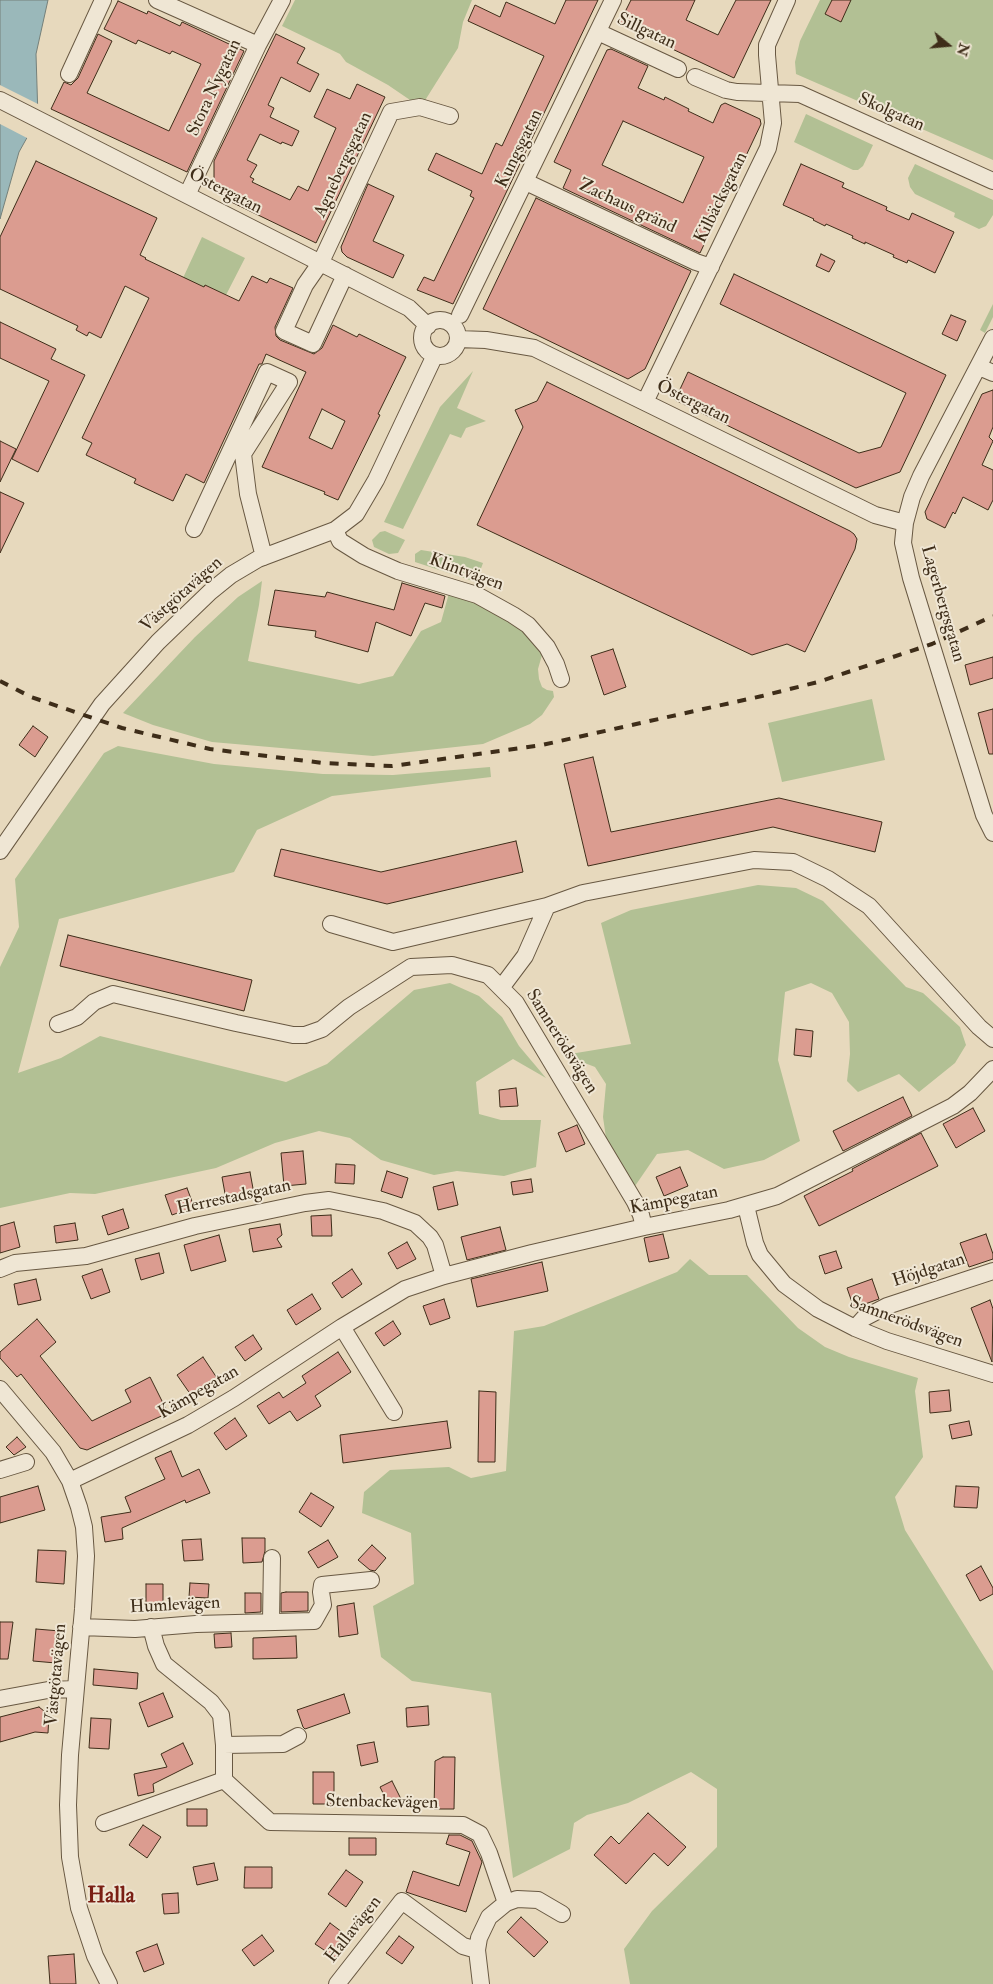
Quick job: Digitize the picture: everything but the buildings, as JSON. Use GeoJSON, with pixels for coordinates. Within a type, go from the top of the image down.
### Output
{"type":"FeatureCollection","features":[{"type":"Feature","properties":{"kind":"street"},"geometry":{"type":"LineString","coordinates":[[69,74],[103,0]]}},
{"type":"Feature","properties":{"kind":"street"},"geometry":{"type":"LineString","coordinates":[[157,0],[258,45]]}},
{"type":"Feature","properties":{"kind":"street","name":"Stora Nygatan"},"geometry":{"type":"LineString","coordinates":[[187,195],[258,45],[282,0]]}},
{"type":"Feature","properties":{"kind":"street","name":"Kungsgatan"},"geometry":{"type":"LineString","coordinates":[[460,315],[613,0]]}},
{"type":"Feature","properties":{"kind":"street","name":"Kilbäcksgatan"},"geometry":{"type":"LineString","coordinates":[[645,402],[768,148],[773,123],[768,45],[787,0]]}},
{"type":"Feature","properties":{"kind":"street","name":"Sillgatan"},"geometry":{"type":"LineString","coordinates":[[598,32],[678,68]]}},
{"type":"Feature","properties":{"kind":"street"},"geometry":{"type":"LineString","coordinates":[[695,77],[726,90],[770,94]]}},
{"type":"Feature","properties":{"kind":"street","name":"Skolgatan"},"geometry":{"type":"LineString","coordinates":[[770,94],[800,94],[993,181]]}},
{"type":"Feature","properties":{"kind":"street","name":"Östergatan"},"geometry":{"type":"LineString","coordinates":[[0,100],[409,308],[428,326]]}},
{"type":"Feature","properties":{"kind":"street","name":"Agnebergsgatan"},"geometry":{"type":"LineString","coordinates":[[321,262],[391,112],[420,107],[450,116]]}},
{"type":"Feature","properties":{"kind":"street","name":"Zachaus gränd"},"geometry":{"type":"LineString","coordinates":[[526,182],[696,262],[711,267]]}},
{"type":"Feature","properties":{"kind":"street"},"geometry":{"type":"LineString","coordinates":[[321,262],[305,285],[284,331],[313,344],[329,315],[345,275]]}},
{"type":"Feature","properties":{"kind":"street"},"geometry":{"type":"LineString","coordinates":[[439,321],[450,323],[455,328],[458,339],[455,349],[450,353],[440,356],[434,355],[425,348],[423,336],[428,326],[439,321]]}},
{"type":"Feature","properties":{"kind":"street","name":"Lagerbergsgatan"},"geometry":{"type":"LineString","coordinates":[[993,338],[986,370],[921,476],[912,497],[905,523],[903,543],[909,570],[984,815],[993,833]]}},
{"type":"Feature","properties":{"kind":"street","name":"Östergatan"},"geometry":{"type":"LineString","coordinates":[[458,339],[486,340],[534,348],[875,515],[905,523]]}},
{"type":"Feature","properties":{"kind":"street","name":"Västgötavägen"},"geometry":{"type":"LineString","coordinates":[[0,851],[93,717],[125,677],[210,592],[231,575],[264,557],[335,530],[356,514],[366,499],[434,355]]}},
{"type":"Feature","properties":{"kind":"street"},"geometry":{"type":"LineString","coordinates":[[194,529],[237,451],[267,372],[284,371]]}},
{"type":"Feature","properties":{"kind":"street"},"geometry":{"type":"LineString","coordinates":[[237,451],[255,491],[264,557]]}},
{"type":"Feature","properties":{"kind":"street","name":"Klintvägen"},"geometry":{"type":"LineString","coordinates":[[335,530],[340,541],[364,556],[398,571],[477,595],[513,615],[528,625],[547,647],[561,679]]}},
{"type":"Feature","properties":{"kind":"street"},"geometry":{"type":"LineString","coordinates":[[331,924],[394,942],[547,906],[583,893],[754,860],[793,862],[828,879],[869,906],[979,1027],[993,1039]]}},
{"type":"Feature","properties":{"kind":"street"},"geometry":{"type":"LineString","coordinates":[[501,988],[525,956],[547,906]]}},
{"type":"Feature","properties":{"kind":"street","name":"Samnerödsvägen"},"geometry":{"type":"LineString","coordinates":[[58,1024],[78,1017],[94,1002],[113,994],[246,1025],[293,1035],[305,1035],[322,1029],[349,1007],[411,968],[452,965],[488,976],[516,1003],[625,1186],[641,1215],[644,1227]]}},
{"type":"Feature","properties":{"kind":"street","name":"Kämpegatan"},"geometry":{"type":"LineString","coordinates":[[70,1481],[188,1425],[234,1398],[404,1289],[444,1276],[644,1227],[746,1206],[776,1196],[953,1106],[970,1093],[993,1069]]}},
{"type":"Feature","properties":{"kind":"street","name":"Herrestadsgatan"},"geometry":{"type":"LineString","coordinates":[[0,1269],[16,1263],[86,1256],[195,1226],[305,1202],[329,1200],[382,1211],[414,1223],[430,1237],[435,1245],[444,1276]]}},
{"type":"Feature","properties":{"kind":"street","name":"Samnerödsvägen"},"geometry":{"type":"LineString","coordinates":[[746,1206],[755,1243],[760,1255],[784,1284],[818,1309],[855,1328],[916,1350],[993,1374]]}},
{"type":"Feature","properties":{"kind":"street","name":"Höjdgatan"},"geometry":{"type":"LineString","coordinates":[[855,1328],[864,1318],[887,1306],[993,1271]]}},
{"type":"Feature","properties":{"kind":"street"},"geometry":{"type":"LineString","coordinates":[[342,1327],[394,1412]]}},
{"type":"Feature","properties":{"kind":"street","name":"Västgötavägen"},"geometry":{"type":"LineString","coordinates":[[0,1389],[54,1452],[70,1481],[84,1527],[86,1556],[68,1805],[70,1857],[79,1908],[95,1956],[109,1984]]}},
{"type":"Feature","properties":{"kind":"street"},"geometry":{"type":"LineString","coordinates":[[0,1470],[26,1462]]}},
{"type":"Feature","properties":{"kind":"street"},"geometry":{"type":"LineString","coordinates":[[271,1621],[272,1558]]}},
{"type":"Feature","properties":{"kind":"street","name":"Humlevägen"},"geometry":{"type":"LineString","coordinates":[[81,1627],[151,1628],[271,1621],[314,1621],[324,1605],[321,1592],[322,1585],[371,1580]]}},
{"type":"Feature","properties":{"kind":"street"},"geometry":{"type":"LineString","coordinates":[[104,1824],[224,1780],[224,1745],[220,1715],[211,1702],[164,1664],[151,1628]]}},
{"type":"Feature","properties":{"kind":"street"},"geometry":{"type":"LineString","coordinates":[[0,1699],[48,1690],[75,1689]]}},
{"type":"Feature","properties":{"kind":"street"},"geometry":{"type":"LineString","coordinates":[[224,1745],[283,1744],[298,1736]]}},
{"type":"Feature","properties":{"kind":"street","name":"Stenbackevägen"},"geometry":{"type":"LineString","coordinates":[[224,1780],[270,1822],[462,1825],[480,1834],[489,1853],[506,1902]]}},
{"type":"Feature","properties":{"kind":"street"},"geometry":{"type":"LineString","coordinates":[[481,1984],[477,1950],[479,1938],[489,1917],[506,1902],[517,1899],[538,1900],[562,1914]]}},
{"type":"Feature","properties":{"kind":"street","name":"Hallavägen"},"geometry":{"type":"LineString","coordinates":[[337,1984],[402,1901],[463,1946],[477,1950]]}},
{"type":"Feature","properties":{"kind":"green space"},"geometry":{"type":"Polygon","coordinates":[[[295,0],[472,0],[463,22],[458,48],[424,102],[410,100],[388,85],[346,62],[340,54],[282,26],[295,0]]]}},
{"type":"Feature","properties":{"kind":"green space"},"geometry":{"type":"Polygon","coordinates":[[[820,0],[993,0],[993,160],[796,74],[795,62],[800,41],[820,0]]]}},
{"type":"Feature","properties":{"kind":"green space"},"geometry":{"type":"Polygon","coordinates":[[[806,114],[873,145],[863,166],[858,170],[853,170],[794,142],[806,114]]]}},
{"type":"Feature","properties":{"kind":"green space"},"geometry":{"type":"Polygon","coordinates":[[[915,164],[993,200],[993,215],[986,226],[979,229],[954,217],[955,213],[915,194],[910,187],[908,178],[915,164]]]}},
{"type":"Feature","properties":{"kind":"green space"},"geometry":{"type":"Polygon","coordinates":[[[202,237],[245,258],[226,295],[205,285],[204,287],[183,278],[202,237]]]}},
{"type":"Feature","properties":{"kind":"green space"},"geometry":{"type":"Polygon","coordinates":[[[993,304],[993,317],[985,333],[980,330],[993,304]]]}},
{"type":"Feature","properties":{"kind":"green space"},"geometry":{"type":"Polygon","coordinates":[[[473,371],[457,408],[486,421],[466,428],[461,438],[450,434],[403,529],[384,522],[440,407],[473,371]]]}},
{"type":"Feature","properties":{"kind":"green space"},"geometry":{"type":"Polygon","coordinates":[[[385,531],[405,540],[398,553],[389,554],[374,547],[372,540],[380,532],[385,531]]]}},
{"type":"Feature","properties":{"kind":"green space"},"geometry":{"type":"Polygon","coordinates":[[[421,550],[465,557],[483,563],[476,582],[415,562],[415,554],[421,550]]]}},
{"type":"Feature","properties":{"kind":"green space"},"geometry":{"type":"Polygon","coordinates":[[[262,581],[248,661],[359,684],[393,676],[421,631],[441,622],[449,593],[476,599],[523,631],[542,655],[538,669],[539,679],[542,687],[553,691],[554,697],[542,715],[530,724],[483,744],[373,756],[212,742],[153,725],[123,713],[195,637],[238,597],[262,581]]]}},
{"type":"Feature","properties":{"kind":"green space"},"geometry":{"type":"Polygon","coordinates":[[[872,699],[885,760],[782,782],[768,723],[872,699]]]}},
{"type":"Feature","properties":{"kind":"green space"},"geometry":{"type":"Polygon","coordinates":[[[118,746],[214,764],[323,774],[393,775],[490,767],[491,777],[332,796],[257,830],[234,872],[59,919],[18,1073],[61,1058],[100,1036],[286,1082],[327,1064],[414,990],[450,983],[479,996],[502,1017],[519,1046],[546,1078],[513,1059],[476,1082],[479,1114],[501,1120],[541,1120],[536,1167],[504,1176],[457,1171],[434,1175],[381,1160],[350,1138],[319,1131],[275,1143],[216,1168],[95,1194],[70,1193],[0,1208],[0,967],[19,927],[15,879],[104,753],[118,746]]]}},
{"type":"Feature","properties":{"kind":"green space"},"geometry":{"type":"Polygon","coordinates":[[[758,885],[796,888],[823,901],[906,987],[923,993],[960,1027],[966,1045],[955,1063],[919,1092],[899,1074],[858,1092],[847,1081],[850,1054],[849,1022],[832,993],[811,983],[785,992],[778,1060],[800,1141],[764,1160],[724,1169],[688,1150],[657,1154],[635,1186],[606,1138],[603,1117],[606,1084],[595,1067],[564,1055],[631,1044],[601,923],[631,910],[758,885]]]}},
{"type":"Feature","properties":{"kind":"green space"},"geometry":{"type":"Polygon","coordinates":[[[690,1259],[709,1275],[747,1275],[798,1328],[825,1347],[849,1357],[918,1378],[915,1391],[923,1457],[895,1497],[905,1530],[993,1671],[993,1984],[630,1984],[624,1949],[652,1911],[717,1847],[717,1789],[691,1772],[628,1803],[587,1815],[574,1823],[570,1849],[513,1878],[491,1693],[412,1681],[381,1657],[373,1606],[414,1584],[411,1533],[362,1513],[364,1492],[390,1470],[449,1467],[471,1478],[506,1471],[514,1331],[544,1326],[677,1272],[690,1259]]]}},
{"type":"Feature","properties":{"kind":"water"},"geometry":{"type":"Polygon","coordinates":[[[0,0],[48,0],[36,54],[38,118],[19,152],[0,219],[0,0]]]}},
{"type":"Feature","properties":{"kind":"pier"},"geometry":{"type":"Polygon","coordinates":[[[0,85],[40,105],[40,118],[29,139],[0,124],[0,85]]]}},
{"type":"Feature","properties":{"kind":"railway"},"geometry":{"type":"LineString","coordinates":[[0,681],[31,697],[122,728],[210,749],[323,763],[392,766],[542,745],[762,696],[818,682],[932,644],[993,616]]}},
{"type":"Feature","properties":{"kind":"district","name":"Halla"},"geometry":{"type":"Point","coordinates":[111,1897]}}]}
